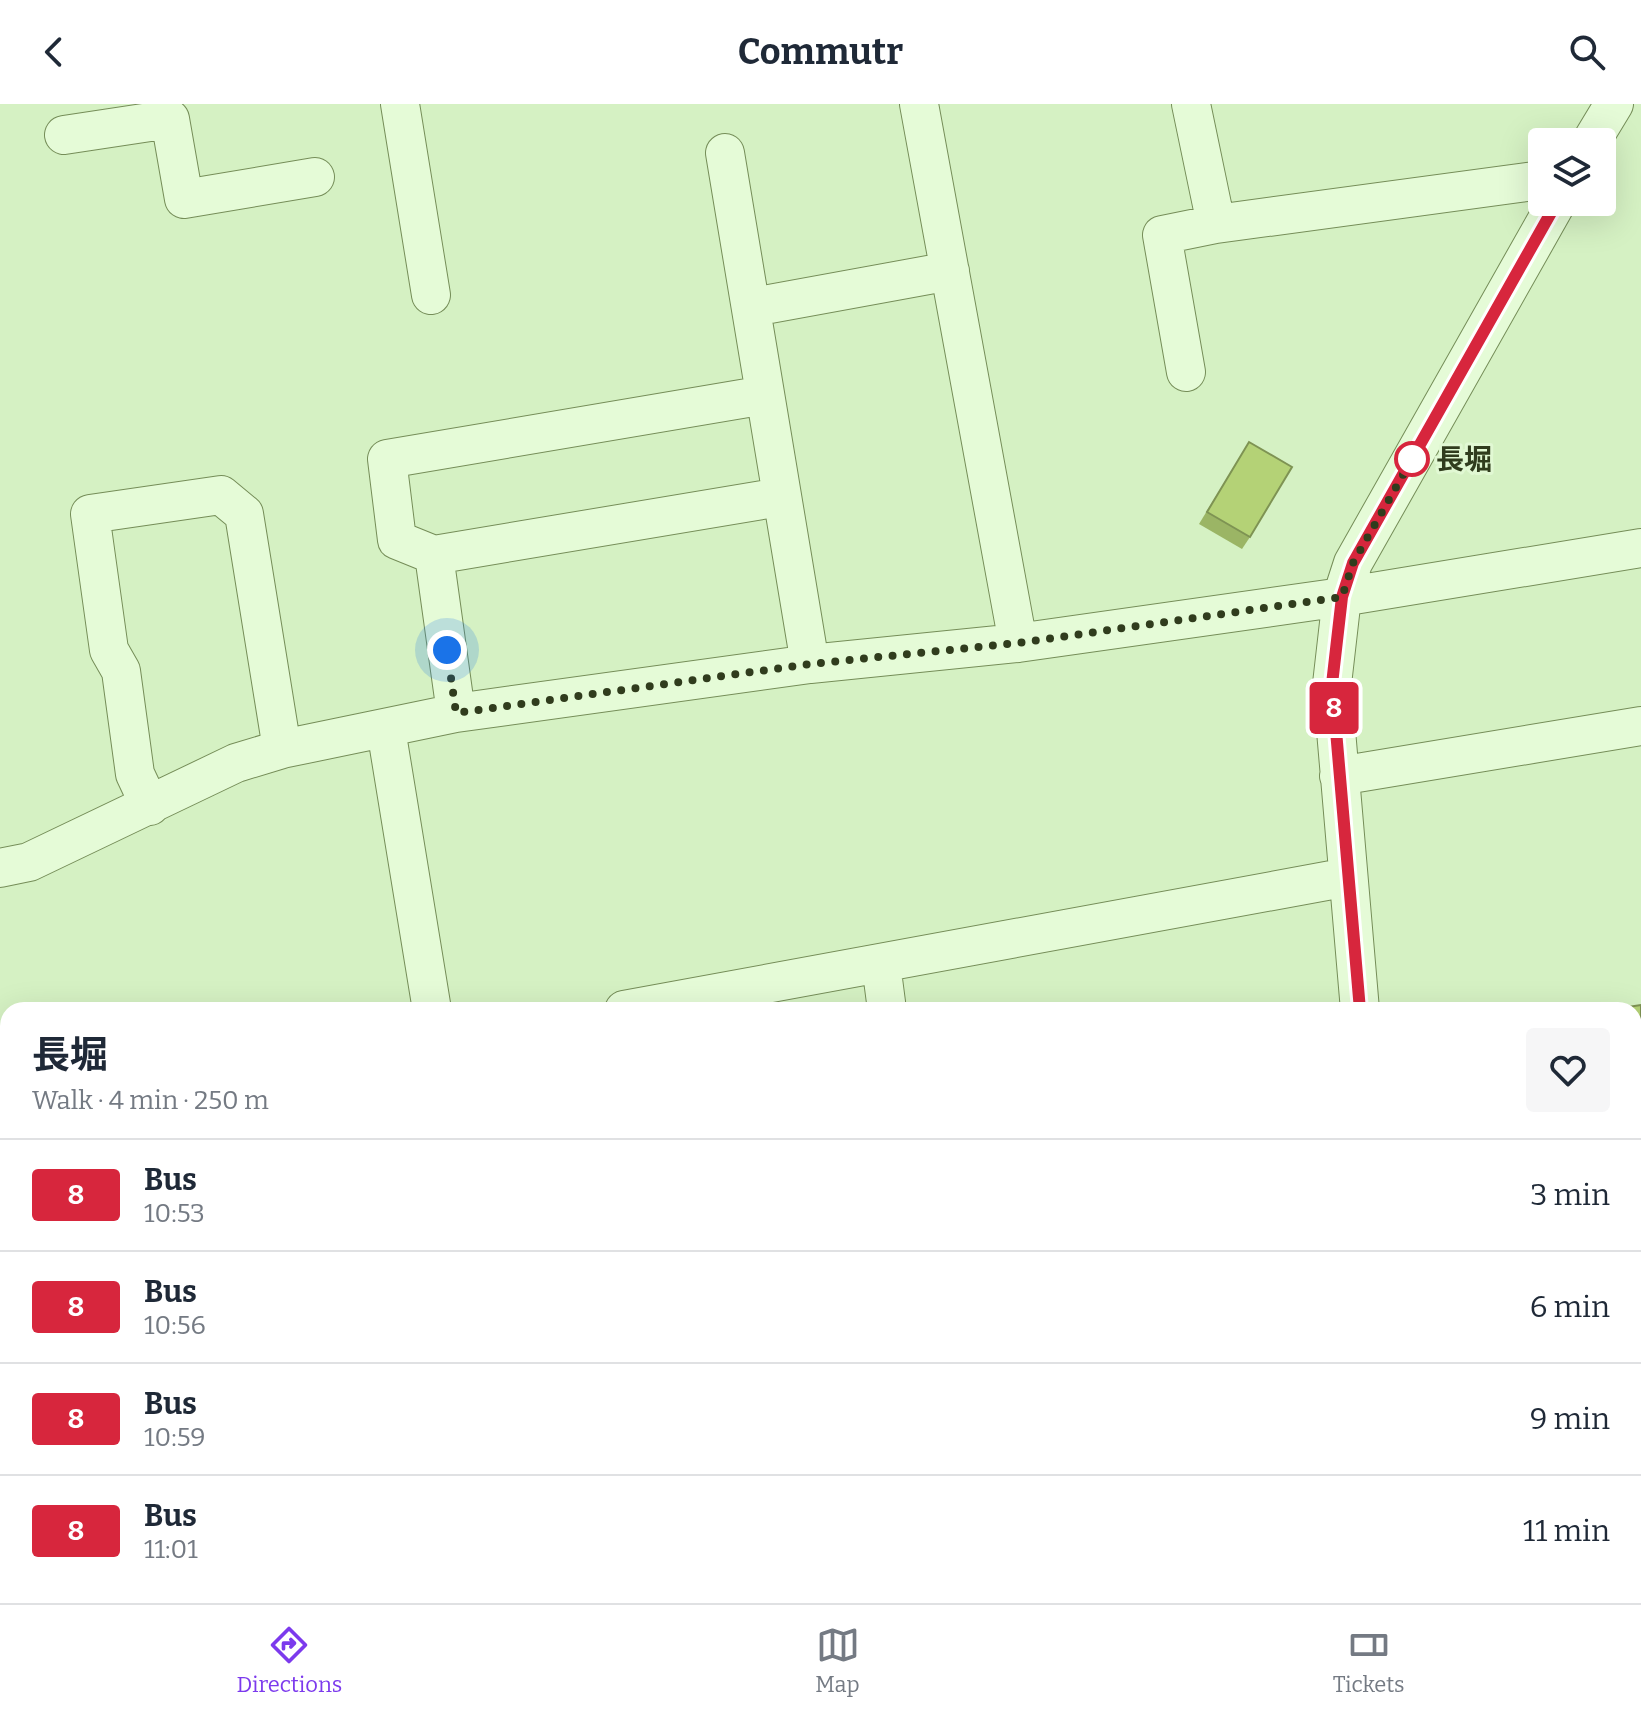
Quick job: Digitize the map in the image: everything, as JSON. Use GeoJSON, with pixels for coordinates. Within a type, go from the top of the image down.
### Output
{"type":"FeatureCollection","features":[{"type":"Feature","properties":{"kind":"street"},"geometry":{"type":"LineString","coordinates":[[400,104],[431,295]]}},
{"type":"Feature","properties":{"kind":"street"},"geometry":{"type":"LineString","coordinates":[[919,104],[1018,643]]}},
{"type":"Feature","properties":{"kind":"street"},"geometry":{"type":"LineString","coordinates":[[1191,104],[1216,224]]}},
{"type":"Feature","properties":{"kind":"street"},"geometry":{"type":"LineString","coordinates":[[1599,128],[1614,104]]}},
{"type":"Feature","properties":{"kind":"street"},"geometry":{"type":"LineString","coordinates":[[64,135],[146,112],[170,119],[184,199],[315,177]]}},
{"type":"Feature","properties":{"kind":"street"},"geometry":{"type":"LineString","coordinates":[[725,153],[810,664]]}},
{"type":"Feature","properties":{"kind":"street"},"geometry":{"type":"LineString","coordinates":[[1186,372],[1162,235],[1216,224],[1528,182]]}},
{"type":"Feature","properties":{"kind":"street"},"geometry":{"type":"LineString","coordinates":[[1359,1002],[1332,684],[1342,597],[1353,563],[1549,216]]}},
{"type":"Feature","properties":{"kind":"street"},"geometry":{"type":"LineString","coordinates":[[753,307],[950,271]]}},
{"type":"Feature","properties":{"kind":"street"},"geometry":{"type":"LineString","coordinates":[[765,395],[387,459],[397,540],[434,555],[780,497]]}},
{"type":"Feature","properties":{"kind":"street"},"geometry":{"type":"LineString","coordinates":[[150,806],[135,774],[121,671],[109,650],[90,514],[221,495],[244,514],[282,749]]}},
{"type":"Feature","properties":{"kind":"street"},"geometry":{"type":"LineString","coordinates":[[0,868],[29,862],[236,763],[282,749],[456,713],[810,664],[1018,643],[1342,597],[1641,548]]}},
{"type":"Feature","properties":{"kind":"street"},"geometry":{"type":"LineString","coordinates":[[434,555],[456,713]]}},
{"type":"Feature","properties":{"kind":"street"},"geometry":{"type":"LineString","coordinates":[[1339,776],[1641,726]]}},
{"type":"Feature","properties":{"kind":"street"},"geometry":{"type":"LineString","coordinates":[[386,729],[431,1002]]}},
{"type":"Feature","properties":{"kind":"street"},"geometry":{"type":"LineString","coordinates":[[669,1002],[1348,877]]}},
{"type":"Feature","properties":{"kind":"street"},"geometry":{"type":"LineString","coordinates":[[881,964],[886,1002]]}},
{"type":"Feature","properties":{"kind":"building"},"geometry":{"type":"Polygon","coordinates":[[[1249,442],[1292,467],[1250,537],[1207,512],[1249,442]]]}},
{"type":"Feature","properties":{"kind":"bus line","name":"8"},"geometry":{"type":"LineString","coordinates":[[1359,1002],[1332,684],[1342,597],[1353,563],[1549,216]]}},
{"type":"Feature","properties":{"kind":"place","name":"長堀"},"geometry":{"type":"Point","coordinates":[1412,459]}},
{"type":"Feature","properties":{"kind":"route"},"geometry":{"type":"LineString","coordinates":[[447,650],[456,713],[810,664],[1018,643],[1342,597],[1353,563],[1416,452],[1412,459]]}}]}
